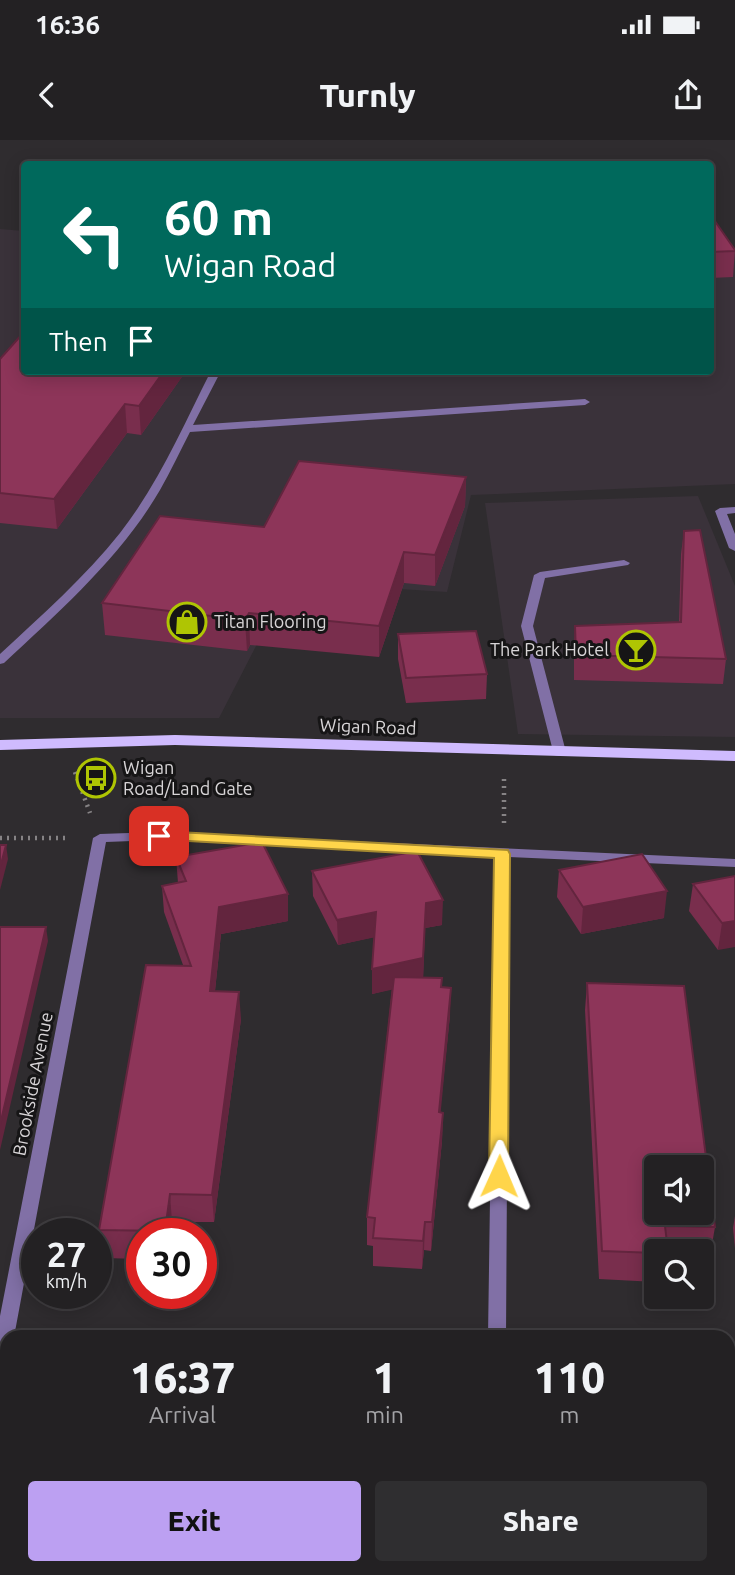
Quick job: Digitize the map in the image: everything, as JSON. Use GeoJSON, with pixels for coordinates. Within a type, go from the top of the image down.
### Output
{"type":"FeatureCollection","features":[{"type":"Feature","properties":{"kind":"main road","name":"Wigan Road"},"geometry":{"type":"LineString","coordinates":[[0,745],[176,740],[735,756]]}},
{"type":"Feature","properties":{"kind":"street"},"geometry":{"type":"LineString","coordinates":[[0,660],[70,596],[124,536],[155,490],[214,375]]}},
{"type":"Feature","properties":{"kind":"street"},"geometry":{"type":"LineString","coordinates":[[185,429],[585,402]]}},
{"type":"Feature","properties":{"kind":"street"},"geometry":{"type":"LineString","coordinates":[[735,510],[720,511],[735,548]]}},
{"type":"Feature","properties":{"kind":"street"},"geometry":{"type":"LineString","coordinates":[[559,752],[527,626],[540,575],[624,563]]}},
{"type":"Feature","properties":{"kind":"street"},"geometry":{"type":"LineString","coordinates":[[100,838],[159,836],[735,863]]}},
{"type":"Feature","properties":{"kind":"street","name":"Brookside Avenue"},"geometry":{"type":"LineString","coordinates":[[6,1330],[100,838]]}},
{"type":"Feature","properties":{"kind":"street"},"geometry":{"type":"LineString","coordinates":[[497,1330],[502,854]]}},
{"type":"Feature","properties":{"kind":"path"},"geometry":{"type":"LineString","coordinates":[[0,838],[100,838],[63,742]]}},
{"type":"Feature","properties":{"kind":"path"},"geometry":{"type":"LineString","coordinates":[[502,750],[502,854]]}},
{"type":"Feature","properties":{"kind":"shaded area"},"geometry":{"type":"Polygon","coordinates":[[[0,229],[21,231],[21,375],[714,375],[714,239],[728,239],[735,250],[735,484],[471,495],[447,592],[289,582],[219,718],[0,718],[0,229]]]}},
{"type":"Feature","properties":{"kind":"shaded area"},"geometry":{"type":"Polygon","coordinates":[[[698,496],[735,586],[735,737],[518,734],[485,503],[698,496]]]}},
{"type":"Feature","properties":{"kind":"building"},"geometry":{"type":"Polygon","coordinates":[[[714,220],[735,250],[714,252],[714,220]]]}},
{"type":"Feature","properties":{"kind":"building"},"geometry":{"type":"Polygon","coordinates":[[[21,335],[21,375],[161,375],[139,406],[125,404],[54,499],[0,493],[0,359],[21,335]]]}},
{"type":"Feature","properties":{"kind":"building"},"geometry":{"type":"Polygon","coordinates":[[[299,461],[466,477],[435,555],[404,552],[379,626],[249,613],[245,620],[102,603],[160,516],[264,527],[299,461]]]}},
{"type":"Feature","properties":{"kind":"building"},"geometry":{"type":"Polygon","coordinates":[[[700,530],[726,659],[576,655],[575,626],[681,622],[684,531],[700,530]]]}},
{"type":"Feature","properties":{"kind":"building"},"geometry":{"type":"Polygon","coordinates":[[[476,631],[487,674],[406,678],[398,634],[476,631]]]}},
{"type":"Feature","properties":{"kind":"building"},"geometry":{"type":"Polygon","coordinates":[[[262,842],[288,894],[219,907],[210,991],[239,992],[212,1195],[170,1194],[167,1218],[126,1218],[126,1230],[112,1230],[112,1218],[101,1218],[146,965],[191,966],[162,886],[186,881],[176,857],[262,842]]]}},
{"type":"Feature","properties":{"kind":"building"},"geometry":{"type":"Polygon","coordinates":[[[0,845],[6,845],[0,868],[0,845]]]}},
{"type":"Feature","properties":{"kind":"building"},"geometry":{"type":"Polygon","coordinates":[[[417,851],[443,900],[426,903],[423,958],[372,969],[376,912],[337,920],[312,871],[417,851]]]}},
{"type":"Feature","properties":{"kind":"building"},"geometry":{"type":"Polygon","coordinates":[[[642,854],[667,891],[583,907],[559,870],[642,854]]]}},
{"type":"Feature","properties":{"kind":"building"},"geometry":{"type":"Polygon","coordinates":[[[735,876],[735,921],[722,923],[693,884],[735,876]]]}},
{"type":"Feature","properties":{"kind":"building"},"geometry":{"type":"Polygon","coordinates":[[[0,927],[46,927],[0,1125],[0,927]]]}},
{"type":"Feature","properties":{"kind":"building"},"geometry":{"type":"Polygon","coordinates":[[[394,977],[442,978],[441,987],[451,988],[439,1112],[443,1113],[432,1222],[425,1222],[423,1241],[373,1238],[375,1218],[367,1217],[394,977]]]}},
{"type":"Feature","properties":{"kind":"building"},"geometry":{"type":"Polygon","coordinates":[[[587,983],[684,986],[706,1155],[644,1155],[644,1225],[714,1225],[714,1219],[715,1227],[665,1226],[667,1239],[644,1239],[644,1253],[602,1251],[587,983]]]}},
{"type":"Feature","properties":{"kind":"place","name":"Titan Flooring"},"geometry":{"type":"Point","coordinates":[187,622]}},
{"type":"Feature","properties":{"kind":"place","name":"The Park Hotel"},"geometry":{"type":"Point","coordinates":[636,650]}},
{"type":"Feature","properties":{"kind":"place","name":"Wigan Road/Land Gate"},"geometry":{"type":"Point","coordinates":[96,778]}},
{"type":"Feature","properties":{"kind":"route"},"geometry":{"type":"LineString","coordinates":[[159,836],[502,854],[499,1176]]}}]}
